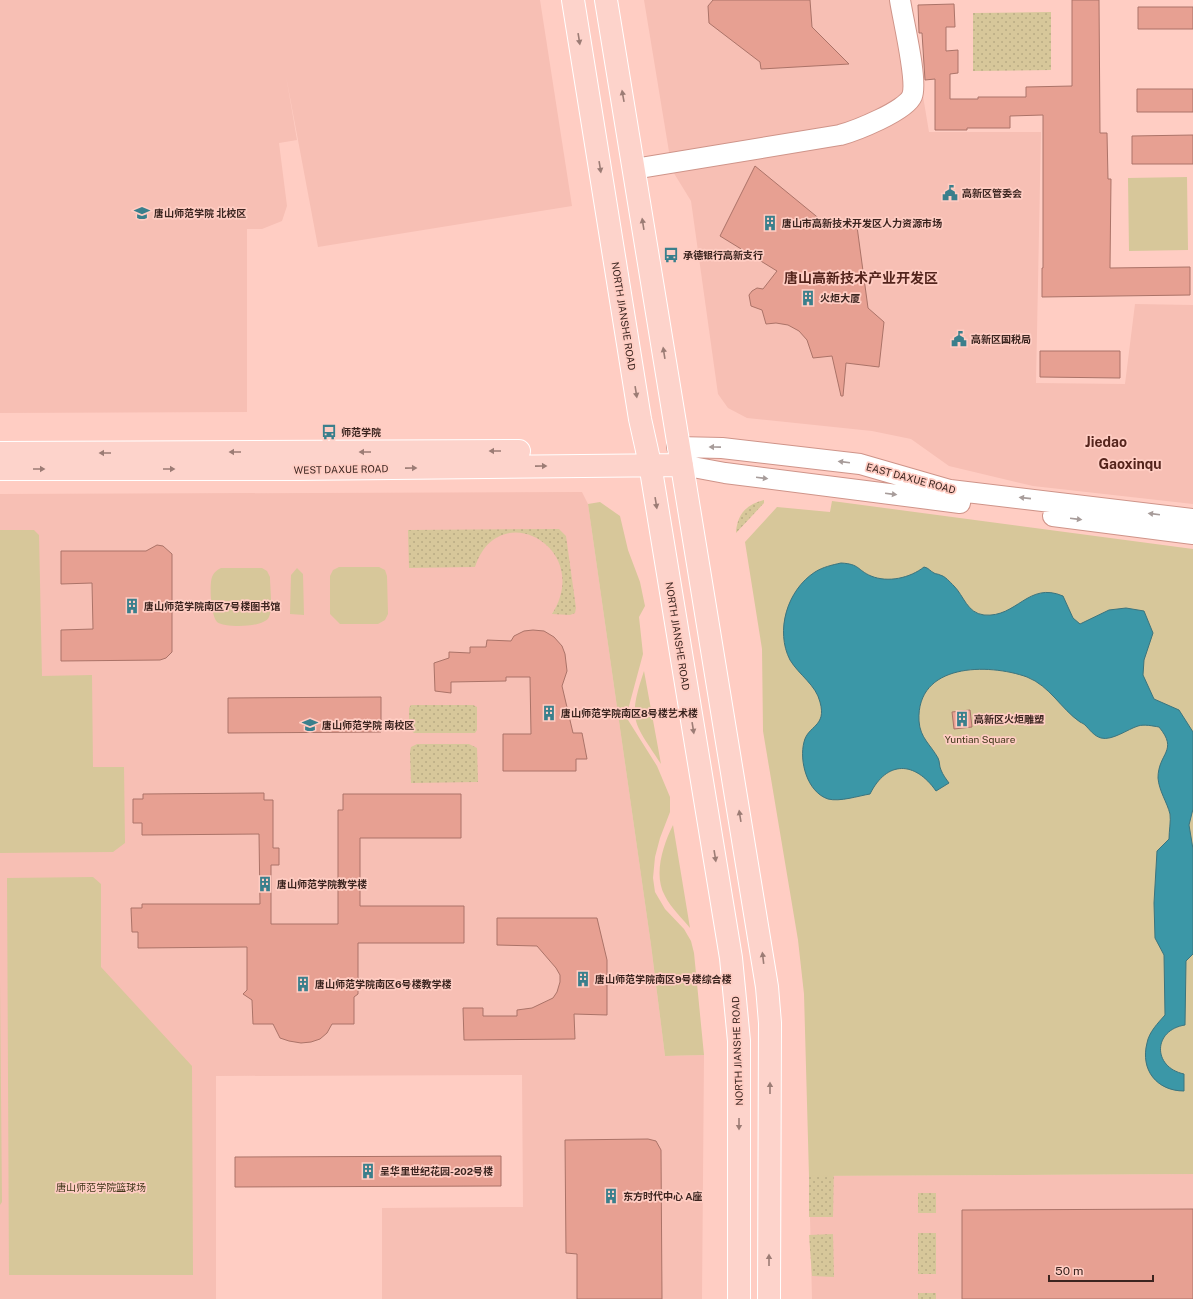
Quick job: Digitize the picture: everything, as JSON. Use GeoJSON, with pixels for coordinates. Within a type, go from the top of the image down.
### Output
{"type":"FeatureCollection","features":[{"type":"Feature","properties":{"kind":"main road","name":"NORTH JIANSHE ROAD"},"geometry":{"type":"LineString","coordinates":[[573,0],[735,989],[739,1048],[738,1299]]}},
{"type":"Feature","properties":{"kind":"main road"},"geometry":{"type":"LineString","coordinates":[[606,0],[767,987],[770,1023],[769,1299]]}},
{"type":"Feature","properties":{"kind":"main road","name":"WEST DAXUE ROAD"},"geometry":{"type":"LineString","coordinates":[[0,453],[605,451],[648,456]]}},
{"type":"Feature","properties":{"kind":"main road","name":"WEST DAXUE ROAD"},"geometry":{"type":"LineString","coordinates":[[0,469],[298,469],[680,456]]}},
{"type":"Feature","properties":{"kind":"street"},"geometry":{"type":"LineString","coordinates":[[634,169],[854,132],[900,108],[911,98],[914,84],[900,0]]}},
{"type":"Feature","properties":{"kind":"street","name":"EAST DAXUE ROAD"},"geometry":{"type":"LineString","coordinates":[[680,456],[722,448],[860,464],[950,490],[1193,519]]}},
{"type":"Feature","properties":{"kind":"street","name":"EAST DAXUE ROAD"},"geometry":{"type":"LineString","coordinates":[[680,456],[725,473],[1193,534]]}},
{"type":"Feature","properties":{"kind":"shaded area","name":"唐山师范学院 北校区"},"geometry":{"type":"Polygon","coordinates":[[[0,0],[540,0],[572,206],[318,247],[286,76],[297,140],[279,143],[287,206],[282,221],[262,229],[247,229],[247,412],[0,413],[0,0]]]}},
{"type":"Feature","properties":{"kind":"shaded area"},"geometry":{"type":"Polygon","coordinates":[[[644,0],[907,0],[929,132],[1041,132],[1036,383],[1125,384],[1135,304],[1193,305],[1193,504],[1033,486],[949,466],[911,439],[872,431],[747,418],[728,408],[718,394],[691,201],[672,170],[644,0]]]}},
{"type":"Feature","properties":{"kind":"shaded area","name":"唐山师范学院 南校区"},"geometry":{"type":"Polygon","coordinates":[[[582,492],[588,504],[651,945],[665,1056],[704,1055],[702,1299],[382,1299],[382,1208],[523,1207],[522,1075],[216,1076],[216,1299],[0,1299],[0,494],[582,492]]]}},
{"type":"Feature","properties":{"kind":"shaded area"},"geometry":{"type":"Polygon","coordinates":[[[1193,1174],[1193,1299],[812,1299],[809,1176],[1193,1174]]]}},
{"type":"Feature","properties":{"kind":"green space"},"geometry":{"type":"Polygon","coordinates":[[[1051,12],[1051,70],[973,71],[973,13],[1051,12]]]}},
{"type":"Feature","properties":{"kind":"green space"},"geometry":{"type":"Polygon","coordinates":[[[1187,177],[1188,250],[1129,251],[1128,178],[1187,177]]]}},
{"type":"Feature","properties":{"kind":"green space"},"geometry":{"type":"Polygon","coordinates":[[[764,500],[764,503],[736,533],[738,521],[747,507],[764,500]]]}},
{"type":"Feature","properties":{"kind":"green space","name":"Yuntian Square"},"geometry":{"type":"Polygon","coordinates":[[[832,501],[1193,549],[1193,1174],[809,1176],[804,994],[798,940],[763,731],[762,649],[745,542],[777,507],[830,512],[832,501]]]}},
{"type":"Feature","properties":{"kind":"green space"},"geometry":{"type":"Polygon","coordinates":[[[600,502],[620,516],[628,550],[640,582],[645,606],[639,617],[643,654],[629,706],[628,720],[657,766],[670,797],[670,812],[660,838],[655,857],[653,878],[655,892],[665,909],[684,929],[691,941],[694,953],[704,1055],[665,1056],[651,945],[588,504],[600,502]]]}},
{"type":"Feature","properties":{"kind":"green space"},"geometry":{"type":"Polygon","coordinates":[[[559,529],[566,536],[576,608],[575,613],[570,615],[552,614],[562,590],[561,569],[552,551],[538,539],[521,533],[503,535],[487,546],[475,567],[409,568],[408,530],[559,529]]]}},
{"type":"Feature","properties":{"kind":"green space"},"geometry":{"type":"Polygon","coordinates":[[[0,530],[34,530],[39,535],[42,676],[92,675],[93,767],[124,767],[125,843],[113,852],[0,853],[0,530]]]}},
{"type":"Feature","properties":{"kind":"green space"},"geometry":{"type":"Polygon","coordinates":[[[339,567],[379,567],[385,570],[387,576],[388,614],[385,620],[378,624],[340,624],[330,614],[330,576],[333,570],[339,567]]]}},
{"type":"Feature","properties":{"kind":"green space"},"geometry":{"type":"Polygon","coordinates":[[[221,568],[262,568],[267,571],[270,577],[271,603],[269,617],[266,621],[244,626],[221,624],[217,622],[213,614],[211,581],[216,571],[221,568]]]}},
{"type":"Feature","properties":{"kind":"green space"},"geometry":{"type":"Polygon","coordinates":[[[297,568],[303,574],[304,615],[290,614],[291,575],[297,568]]]}},
{"type":"Feature","properties":{"kind":"green space"},"geometry":{"type":"Polygon","coordinates":[[[644,671],[661,764],[639,730],[636,721],[636,701],[644,671]]]}},
{"type":"Feature","properties":{"kind":"green space"},"geometry":{"type":"Polygon","coordinates":[[[411,705],[473,705],[477,707],[477,730],[475,733],[414,733],[409,728],[409,708],[411,705]]]}},
{"type":"Feature","properties":{"kind":"green space"},"geometry":{"type":"Polygon","coordinates":[[[417,744],[469,744],[477,748],[478,782],[411,783],[410,752],[411,747],[417,744]]]}},
{"type":"Feature","properties":{"kind":"green space"},"geometry":{"type":"Polygon","coordinates":[[[673,825],[690,928],[673,909],[661,888],[661,860],[673,825]]]}},
{"type":"Feature","properties":{"kind":"green space","name":"唐山师范学院篮球场"},"geometry":{"type":"Polygon","coordinates":[[[93,877],[101,884],[101,967],[192,1066],[193,1275],[9,1275],[7,878],[93,877]]]}},
{"type":"Feature","properties":{"kind":"green space"},"geometry":{"type":"Polygon","coordinates":[[[0,980],[2,1202],[0,1205],[0,980]]]}},
{"type":"Feature","properties":{"kind":"green space"},"geometry":{"type":"Polygon","coordinates":[[[809,1138],[834,1162],[833,1217],[809,1217],[809,1138]]]}},
{"type":"Feature","properties":{"kind":"green space"},"geometry":{"type":"Polygon","coordinates":[[[918,1193],[936,1193],[936,1213],[918,1213],[918,1193]]]}},
{"type":"Feature","properties":{"kind":"green space"},"geometry":{"type":"Polygon","coordinates":[[[918,1233],[936,1233],[936,1274],[918,1274],[918,1233]]]}},
{"type":"Feature","properties":{"kind":"green space"},"geometry":{"type":"Polygon","coordinates":[[[833,1234],[834,1277],[812,1276],[809,1235],[833,1234]]]}},
{"type":"Feature","properties":{"kind":"green space"},"geometry":{"type":"Polygon","coordinates":[[[918,1293],[936,1293],[936,1299],[918,1299],[918,1293]]]}},
{"type":"Feature","properties":{"kind":"water"},"geometry":{"type":"Polygon","coordinates":[[[841,563],[855,566],[866,574],[884,579],[906,577],[926,567],[946,578],[970,608],[978,614],[984,615],[1005,611],[1031,596],[1041,593],[1051,593],[1063,596],[1073,618],[1080,624],[1109,610],[1126,608],[1144,611],[1153,633],[1144,660],[1143,675],[1154,699],[1179,710],[1193,732],[1193,809],[1189,825],[1193,849],[1193,954],[1186,961],[1185,1025],[1174,1028],[1167,1034],[1162,1041],[1160,1049],[1166,1064],[1174,1070],[1184,1074],[1184,1091],[1174,1090],[1159,1083],[1149,1070],[1145,1053],[1150,1035],[1165,1015],[1164,955],[1155,938],[1154,903],[1157,851],[1169,839],[1170,814],[1158,778],[1161,763],[1167,747],[1165,735],[1159,727],[1143,725],[1110,738],[1101,738],[1073,717],[1042,686],[1027,677],[1011,672],[993,670],[975,669],[957,672],[942,678],[929,688],[921,702],[919,721],[921,732],[938,758],[940,768],[949,783],[936,791],[928,781],[919,774],[902,768],[893,770],[885,775],[877,783],[870,794],[838,800],[828,799],[815,790],[810,783],[806,775],[803,758],[806,736],[819,721],[821,716],[820,702],[815,690],[790,660],[784,637],[784,624],[786,612],[791,600],[797,589],[805,580],[821,569],[841,563]]]}},
{"type":"Feature","properties":{"kind":"building"},"geometry":{"type":"Polygon","coordinates":[[[713,0],[810,0],[812,27],[849,64],[761,69],[760,62],[709,23],[708,6],[713,0]]]}},
{"type":"Feature","properties":{"kind":"building"},"geometry":{"type":"Polygon","coordinates":[[[1072,0],[1099,0],[1100,133],[1107,133],[1108,179],[1111,179],[1110,268],[1190,267],[1190,295],[1042,297],[1043,115],[1010,116],[1010,128],[935,130],[935,79],[925,80],[922,33],[919,33],[918,5],[954,4],[955,27],[946,27],[946,51],[958,50],[958,73],[950,74],[950,99],[978,99],[978,97],[1026,97],[1026,87],[1072,86],[1072,0]]]}},
{"type":"Feature","properties":{"kind":"building"},"geometry":{"type":"Polygon","coordinates":[[[1138,7],[1193,7],[1193,29],[1138,29],[1138,7]]]}},
{"type":"Feature","properties":{"kind":"building"},"geometry":{"type":"Polygon","coordinates":[[[1137,89],[1193,89],[1193,112],[1137,112],[1137,89]]]}},
{"type":"Feature","properties":{"kind":"building"},"geometry":{"type":"Polygon","coordinates":[[[1193,135],[1193,164],[1132,164],[1132,136],[1193,135]]]}},
{"type":"Feature","properties":{"kind":"building","name":"火炬大厦"},"geometry":{"type":"Polygon","coordinates":[[[755,166],[827,225],[856,219],[868,308],[884,322],[879,367],[846,363],[843,396],[841,396],[832,356],[813,358],[807,340],[799,331],[788,325],[776,323],[766,324],[762,310],[751,306],[749,295],[757,288],[763,289],[777,271],[720,236],[755,166]]]}},
{"type":"Feature","properties":{"kind":"building"},"geometry":{"type":"Polygon","coordinates":[[[1040,351],[1120,351],[1120,378],[1040,377],[1040,351]]]}},
{"type":"Feature","properties":{"kind":"building","name":"唐山师范学院南区7号楼图书馆"},"geometry":{"type":"Polygon","coordinates":[[[157,545],[163,546],[172,554],[172,652],[166,658],[160,660],[61,661],[61,630],[93,629],[92,583],[61,584],[61,551],[146,551],[157,545]]]}},
{"type":"Feature","properties":{"kind":"building","name":"唐山师范学院南区8号楼艺术楼"},"geometry":{"type":"Polygon","coordinates":[[[524,631],[544,631],[554,637],[562,646],[565,654],[567,671],[562,686],[573,733],[582,733],[587,759],[576,759],[576,771],[503,771],[503,734],[531,734],[530,677],[506,677],[506,681],[451,682],[451,693],[435,691],[434,663],[449,658],[449,652],[470,653],[470,647],[486,647],[487,640],[511,641],[514,636],[524,631]]]}},
{"type":"Feature","properties":{"kind":"building"},"geometry":{"type":"Polygon","coordinates":[[[381,697],[381,732],[228,733],[228,698],[381,697]]]}},
{"type":"Feature","properties":{"kind":"building","name":"高新区火炬雕塑"},"geometry":{"type":"Polygon","coordinates":[[[970,710],[972,727],[954,729],[952,712],[970,710]]]}},
{"type":"Feature","properties":{"kind":"building"},"geometry":{"type":"Polygon","coordinates":[[[264,793],[264,800],[273,800],[273,848],[279,848],[279,865],[271,865],[271,924],[338,924],[338,810],[343,810],[343,794],[461,794],[461,838],[360,838],[360,906],[464,906],[464,943],[358,943],[358,994],[354,997],[354,1024],[332,1024],[327,1033],[320,1039],[311,1042],[301,1043],[280,1038],[273,1024],[253,1024],[252,1000],[243,994],[247,990],[247,947],[138,948],[138,932],[132,932],[131,908],[142,908],[142,904],[260,904],[259,834],[142,835],[142,823],[133,823],[133,799],[143,799],[143,794],[264,793]]]}},
{"type":"Feature","properties":{"kind":"building","name":"唐山师范学院南区9号楼综合楼"},"geometry":{"type":"Polygon","coordinates":[[[497,918],[597,918],[607,960],[607,1015],[574,1014],[575,1039],[464,1040],[463,1008],[483,1008],[483,1016],[517,1016],[517,1010],[532,1008],[553,998],[557,992],[560,982],[560,975],[556,968],[537,946],[497,945],[497,918]]]}},
{"type":"Feature","properties":{"kind":"building"},"geometry":{"type":"Polygon","coordinates":[[[648,1139],[656,1141],[661,1150],[662,1299],[577,1299],[577,1254],[566,1253],[565,1140],[648,1139]]]}},
{"type":"Feature","properties":{"kind":"building","name":"呈华里世纪花园-202号楼"},"geometry":{"type":"Polygon","coordinates":[[[501,1156],[501,1186],[235,1187],[235,1157],[501,1156]]]}},
{"type":"Feature","properties":{"kind":"building"},"geometry":{"type":"Polygon","coordinates":[[[1193,1209],[1193,1299],[962,1299],[962,1210],[1193,1209]]]}},
{"type":"Feature","properties":{"kind":"place","name":"高新区管委会"},"geometry":{"type":"Point","coordinates":[950,193]}},
{"type":"Feature","properties":{"kind":"place","name":"唐山师范学院 北校区"},"geometry":{"type":"Point","coordinates":[142,213]}},
{"type":"Feature","properties":{"kind":"place","name":"唐山市高新技术开发区人力资源市场"},"geometry":{"type":"Point","coordinates":[770,223]}},
{"type":"Feature","properties":{"kind":"place","name":"承德银行高新支行"},"geometry":{"type":"Point","coordinates":[671,255]}},
{"type":"Feature","properties":{"kind":"place","name":"火炬大厦"},"geometry":{"type":"Point","coordinates":[808,298]}},
{"type":"Feature","properties":{"kind":"place","name":"高新区国税局"},"geometry":{"type":"Point","coordinates":[959,339]}},
{"type":"Feature","properties":{"kind":"place","name":"师范学院"},"geometry":{"type":"Point","coordinates":[329,432]}},
{"type":"Feature","properties":{"kind":"place","name":"唐山师范学院南区7号楼图书馆"},"geometry":{"type":"Point","coordinates":[132,606]}},
{"type":"Feature","properties":{"kind":"place","name":"唐山师范学院南区8号楼艺术楼"},"geometry":{"type":"Point","coordinates":[549,713]}},
{"type":"Feature","properties":{"kind":"place","name":"高新区火炬雕塑"},"geometry":{"type":"Point","coordinates":[962,719]}},
{"type":"Feature","properties":{"kind":"place","name":"唐山师范学院 南校区"},"geometry":{"type":"Point","coordinates":[310,725]}},
{"type":"Feature","properties":{"kind":"place","name":"唐山师范学院教学楼"},"geometry":{"type":"Point","coordinates":[265,884]}},
{"type":"Feature","properties":{"kind":"place","name":"唐山师范学院南区9号楼综合楼"},"geometry":{"type":"Point","coordinates":[583,979]}},
{"type":"Feature","properties":{"kind":"place","name":"唐山师范学院南区6号楼教学楼"},"geometry":{"type":"Point","coordinates":[303,984]}},
{"type":"Feature","properties":{"kind":"place","name":"呈华里世纪花园-202号楼"},"geometry":{"type":"Point","coordinates":[368,1171]}},
{"type":"Feature","properties":{"kind":"place","name":"东方时代中心 A座"},"geometry":{"type":"Point","coordinates":[611,1196]}},
{"type":"Feature","properties":{"kind":"district","name":"唐山高新技术产业开发区"},"geometry":{"type":"Point","coordinates":[861,278]}},
{"type":"Feature","properties":{"kind":"district","name":"Jiedao"},"geometry":{"type":"Point","coordinates":[1106,442]}},
{"type":"Feature","properties":{"kind":"district","name":"Gaoxinqu"},"geometry":{"type":"Point","coordinates":[1130,464]}}]}
